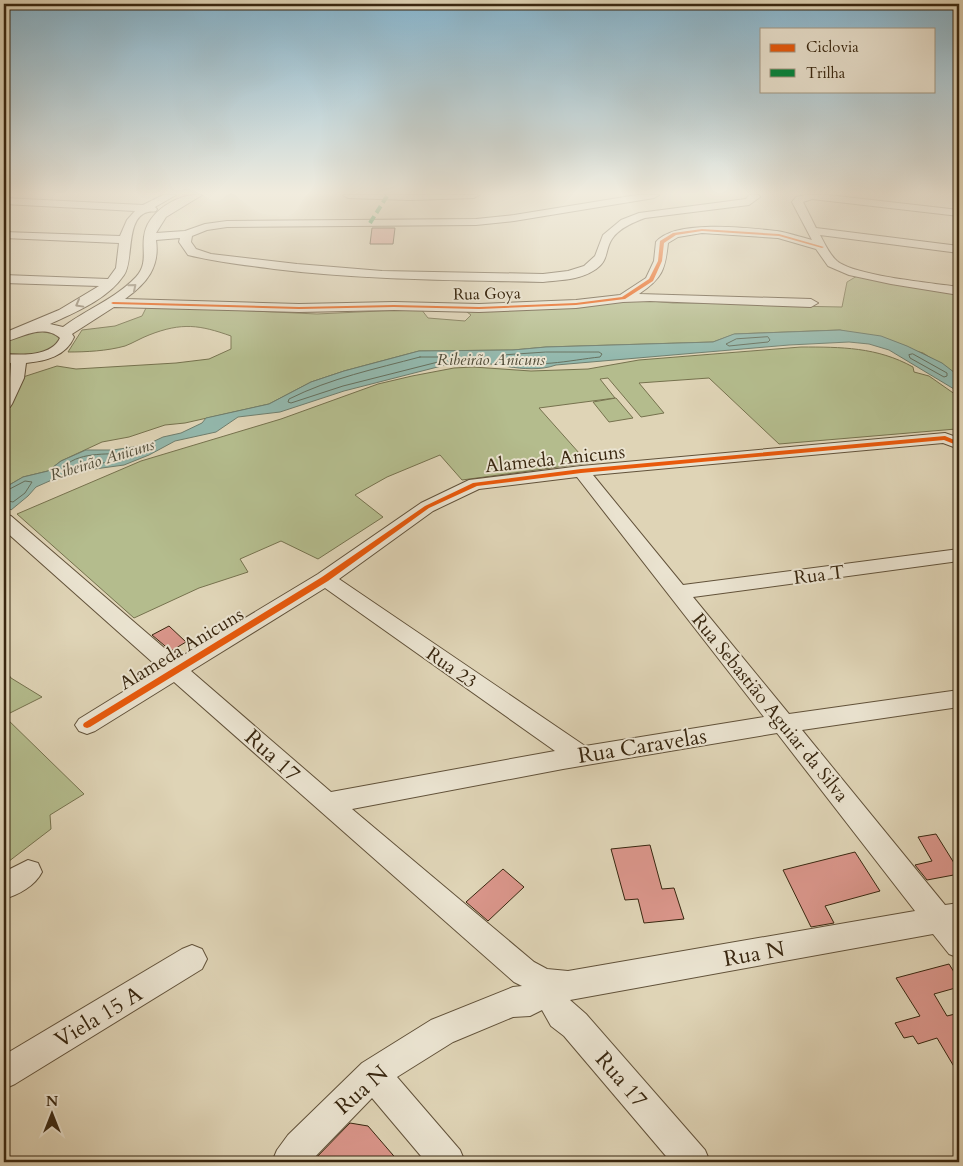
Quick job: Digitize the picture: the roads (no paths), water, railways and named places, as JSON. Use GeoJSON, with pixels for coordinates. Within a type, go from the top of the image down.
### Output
{"type":"FeatureCollection","features":[{"type":"Feature","properties":{"kind":"street"},"geometry":{"type":"LineString","coordinates":[[4,337],[28,329],[84,302],[110,283],[121,272],[123,249]]}},
{"type":"Feature","properties":{"kind":"street"},"geometry":{"type":"LineString","coordinates":[[64,333],[113,303],[145,274],[151,249]]}},
{"type":"Feature","properties":{"kind":"street"},"geometry":{"type":"LineString","coordinates":[[191,249],[192,252],[210,257],[297,268],[382,275],[543,278],[569,275],[588,270],[601,257],[603,249]]}},
{"type":"Feature","properties":{"kind":"street","name":"Rua Goya"},"geometry":{"type":"LineString","coordinates":[[113,303],[299,308],[394,306],[479,308],[576,304],[622,298],[650,280],[660,261],[661,249]]}},
{"type":"Feature","properties":{"kind":"street"},"geometry":{"type":"LineString","coordinates":[[823,249],[832,265],[844,270],[959,291]]}},
{"type":"Feature","properties":{"kind":"street"},"geometry":{"type":"LineString","coordinates":[[4,280],[110,283]]}},
{"type":"Feature","properties":{"kind":"street"},"geometry":{"type":"LineString","coordinates":[[622,298],[650,297],[811,303]]}},
{"type":"Feature","properties":{"kind":"street"},"geometry":{"type":"LineString","coordinates":[[4,404],[17,378],[42,356],[61,347],[66,342],[67,337],[64,333],[49,328],[28,329]]}},
{"type":"Feature","properties":{"kind":"street"},"geometry":{"type":"LineString","coordinates":[[17,378],[11,359],[42,356]]}},
{"type":"Feature","properties":{"kind":"street","name":"Alameda Anicuns"},"geometry":{"type":"LineString","coordinates":[[87,725],[325,579],[427,507],[475,484],[582,471],[952,441]]}},
{"type":"Feature","properties":{"kind":"street","name":"Rua Sebastião Aguiar da Silva"},"geometry":{"type":"LineString","coordinates":[[582,471],[784,722],[950,918],[959,944]]}},
{"type":"Feature","properties":{"kind":"street","name":"Rua 17"},"geometry":{"type":"LineString","coordinates":[[8,524],[177,670],[540,992],[575,1025],[693,1162]]}},
{"type":"Feature","properties":{"kind":"street","name":"Rua T"},"geometry":{"type":"LineString","coordinates":[[679,592],[959,555]]}},
{"type":"Feature","properties":{"kind":"street","name":"Rua 23"},"geometry":{"type":"LineString","coordinates":[[325,579],[580,755]]}},
{"type":"Feature","properties":{"kind":"street","name":"Rua Caravelas"},"geometry":{"type":"LineString","coordinates":[[327,803],[580,755],[784,722],[959,698]]}},
{"type":"Feature","properties":{"kind":"street"},"geometry":{"type":"LineString","coordinates":[[4,887],[28,872]]}},
{"type":"Feature","properties":{"kind":"street","name":"Rua N"},"geometry":{"type":"LineString","coordinates":[[289,1162],[300,1147],[373,1074],[442,1032],[540,992],[950,918]]}},
{"type":"Feature","properties":{"kind":"street","name":"Viela 15 A"},"geometry":{"type":"LineString","coordinates":[[4,1073],[192,959]]}},
{"type":"Feature","properties":{"kind":"street"},"geometry":{"type":"LineString","coordinates":[[373,1074],[448,1162]]}},
{"type":"Feature","properties":{"kind":"water","name":"Ribeirão Anicuns"},"geometry":{"type":"Polygon","coordinates":[[[840,330],[881,336],[942,363],[959,376],[959,392],[889,350],[869,344],[849,342],[789,345],[556,365],[532,369],[457,362],[344,391],[280,412],[238,417],[216,432],[175,441],[149,455],[124,465],[80,471],[54,479],[36,487],[11,510],[4,503],[4,488],[23,477],[48,471],[61,461],[86,450],[113,450],[146,445],[163,437],[181,433],[202,423],[206,418],[269,404],[311,382],[419,351],[513,350],[546,347],[713,342],[734,334],[840,330]]]}}]}
